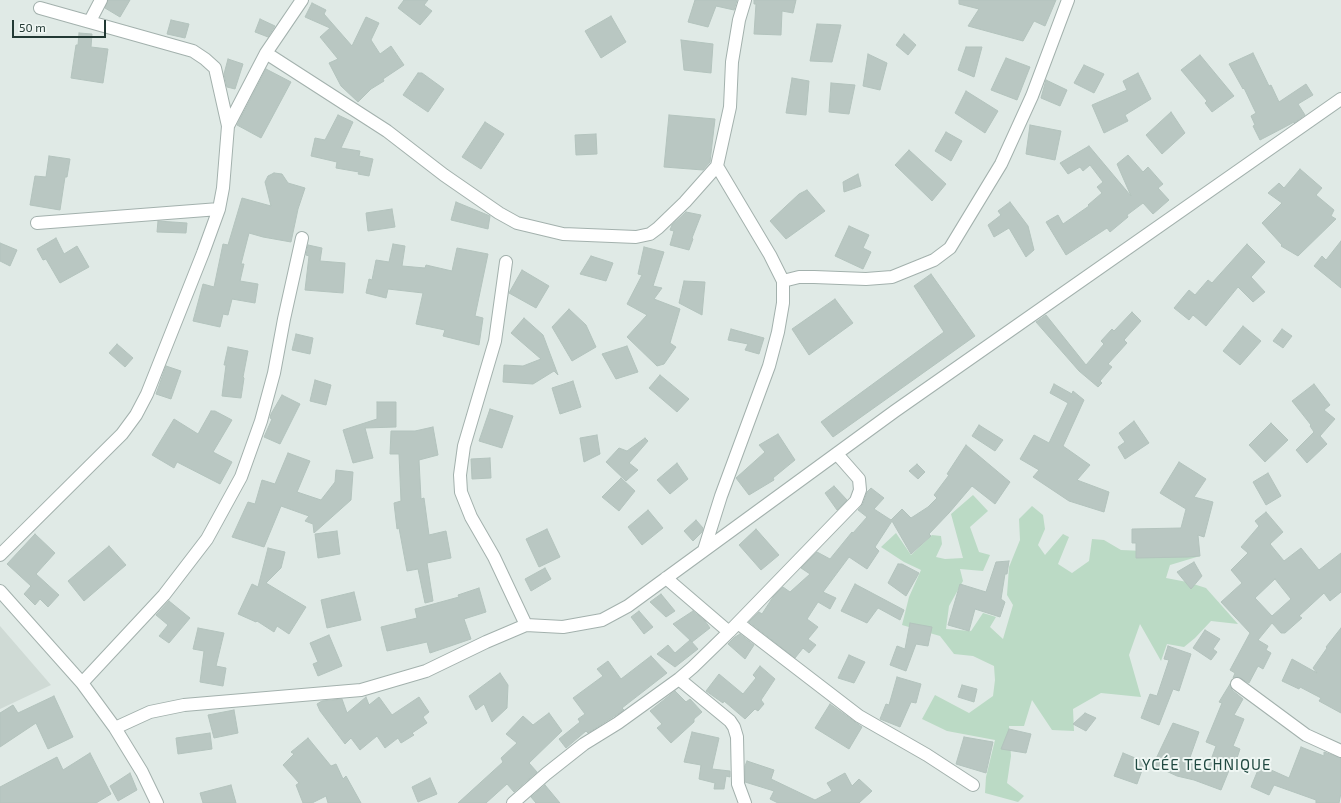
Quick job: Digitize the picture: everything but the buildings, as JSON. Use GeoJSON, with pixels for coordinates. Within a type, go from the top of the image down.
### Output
{"type":"FeatureCollection","features":[{"type":"Feature","properties":{"kind":"street"},"geometry":{"type":"LineString","coordinates":[[90,21],[101,0]]}},
{"type":"Feature","properties":{"kind":"street"},"geometry":{"type":"LineString","coordinates":[[228,126],[266,53],[302,0]]}},
{"type":"Feature","properties":{"kind":"street"},"geometry":{"type":"LineString","coordinates":[[266,53],[387,131],[444,175],[499,213],[517,223],[563,234],[636,237],[650,234],[658,228],[685,202],[717,166],[730,107],[732,62],[744,0]]}},
{"type":"Feature","properties":{"kind":"street"},"geometry":{"type":"LineString","coordinates":[[783,281],[814,277],[866,279],[892,277],[934,260],[950,248],[1001,164],[1032,96],[1068,0]]}},
{"type":"Feature","properties":{"kind":"street"},"geometry":{"type":"LineString","coordinates":[[0,555],[122,434],[136,415],[147,394],[219,209],[223,188],[228,126],[215,68],[205,58],[193,51],[40,8]]}},
{"type":"Feature","properties":{"kind":"street"},"geometry":{"type":"LineString","coordinates":[[115,728],[150,712],[184,705],[361,690],[426,671],[486,642],[526,625],[563,627],[602,620],[628,606],[908,402],[1341,99]]}},
{"type":"Feature","properties":{"kind":"street"},"geometry":{"type":"LineString","coordinates":[[704,550],[721,496],[769,366],[778,332],[783,303],[783,281],[770,254],[717,166]]}},
{"type":"Feature","properties":{"kind":"street"},"geometry":{"type":"LineString","coordinates":[[37,223],[219,209]]}},
{"type":"Feature","properties":{"kind":"street"},"geometry":{"type":"LineString","coordinates":[[82,683],[164,595],[208,539],[241,477],[261,421],[274,373],[302,238]]}},
{"type":"Feature","properties":{"kind":"street"},"geometry":{"type":"LineString","coordinates":[[506,262],[495,341],[464,446],[460,475],[461,492],[471,517],[494,558],[526,625]]}},
{"type":"Feature","properties":{"kind":"street"},"geometry":{"type":"LineString","coordinates":[[513,803],[546,774],[584,744],[618,724],[679,679],[738,623],[856,501],[860,490],[859,479],[837,454]]}},
{"type":"Feature","properties":{"kind":"street"},"geometry":{"type":"LineString","coordinates":[[666,578],[729,632]]}},
{"type":"Feature","properties":{"kind":"street"},"geometry":{"type":"LineString","coordinates":[[0,591],[82,683],[115,728],[142,772],[157,803]]}},
{"type":"Feature","properties":{"kind":"street"},"geometry":{"type":"LineString","coordinates":[[738,623],[859,716],[927,755],[973,785]]}},
{"type":"Feature","properties":{"kind":"street"},"geometry":{"type":"LineString","coordinates":[[679,679],[730,721],[734,727],[737,737],[738,784],[745,803]]}},
{"type":"Feature","properties":{"kind":"street"},"geometry":{"type":"LineString","coordinates":[[1237,684],[1306,735],[1341,751]]}},
{"type":"Feature","properties":{"kind":"shaded area"},"geometry":{"type":"Polygon","coordinates":[[[0,626],[51,685],[0,709],[0,626]]]}},
{"type":"Feature","properties":{"kind":"green space"},"geometry":{"type":"Polygon","coordinates":[[[973,495],[988,511],[970,527],[979,552],[990,555],[983,571],[960,569],[963,581],[949,606],[946,629],[971,631],[983,613],[996,617],[990,627],[1003,639],[1013,605],[1007,595],[1009,567],[1020,540],[1019,519],[1032,506],[1043,515],[1045,529],[1038,545],[1045,555],[1063,534],[1069,537],[1058,564],[1072,573],[1089,561],[1092,539],[1104,540],[1121,550],[1168,552],[1200,556],[1170,565],[1166,578],[1187,582],[1206,588],[1238,624],[1211,621],[1184,647],[1167,644],[1161,661],[1140,624],[1129,655],[1141,697],[1101,693],[1073,709],[1074,731],[1052,730],[1032,700],[1024,726],[1009,726],[1011,756],[1007,783],[1024,796],[1018,802],[985,793],[986,777],[995,740],[947,731],[922,719],[935,695],[969,713],[993,696],[995,680],[994,666],[973,656],[954,654],[940,636],[902,625],[909,597],[921,570],[904,562],[881,547],[896,533],[911,555],[932,535],[941,536],[942,544],[936,557],[945,559],[963,558],[951,514],[973,495]]]}},
{"type":"Feature","properties":{"kind":"district","name":"LYCÉE TECHNIQUE"},"geometry":{"type":"Point","coordinates":[1203,765]}}]}
